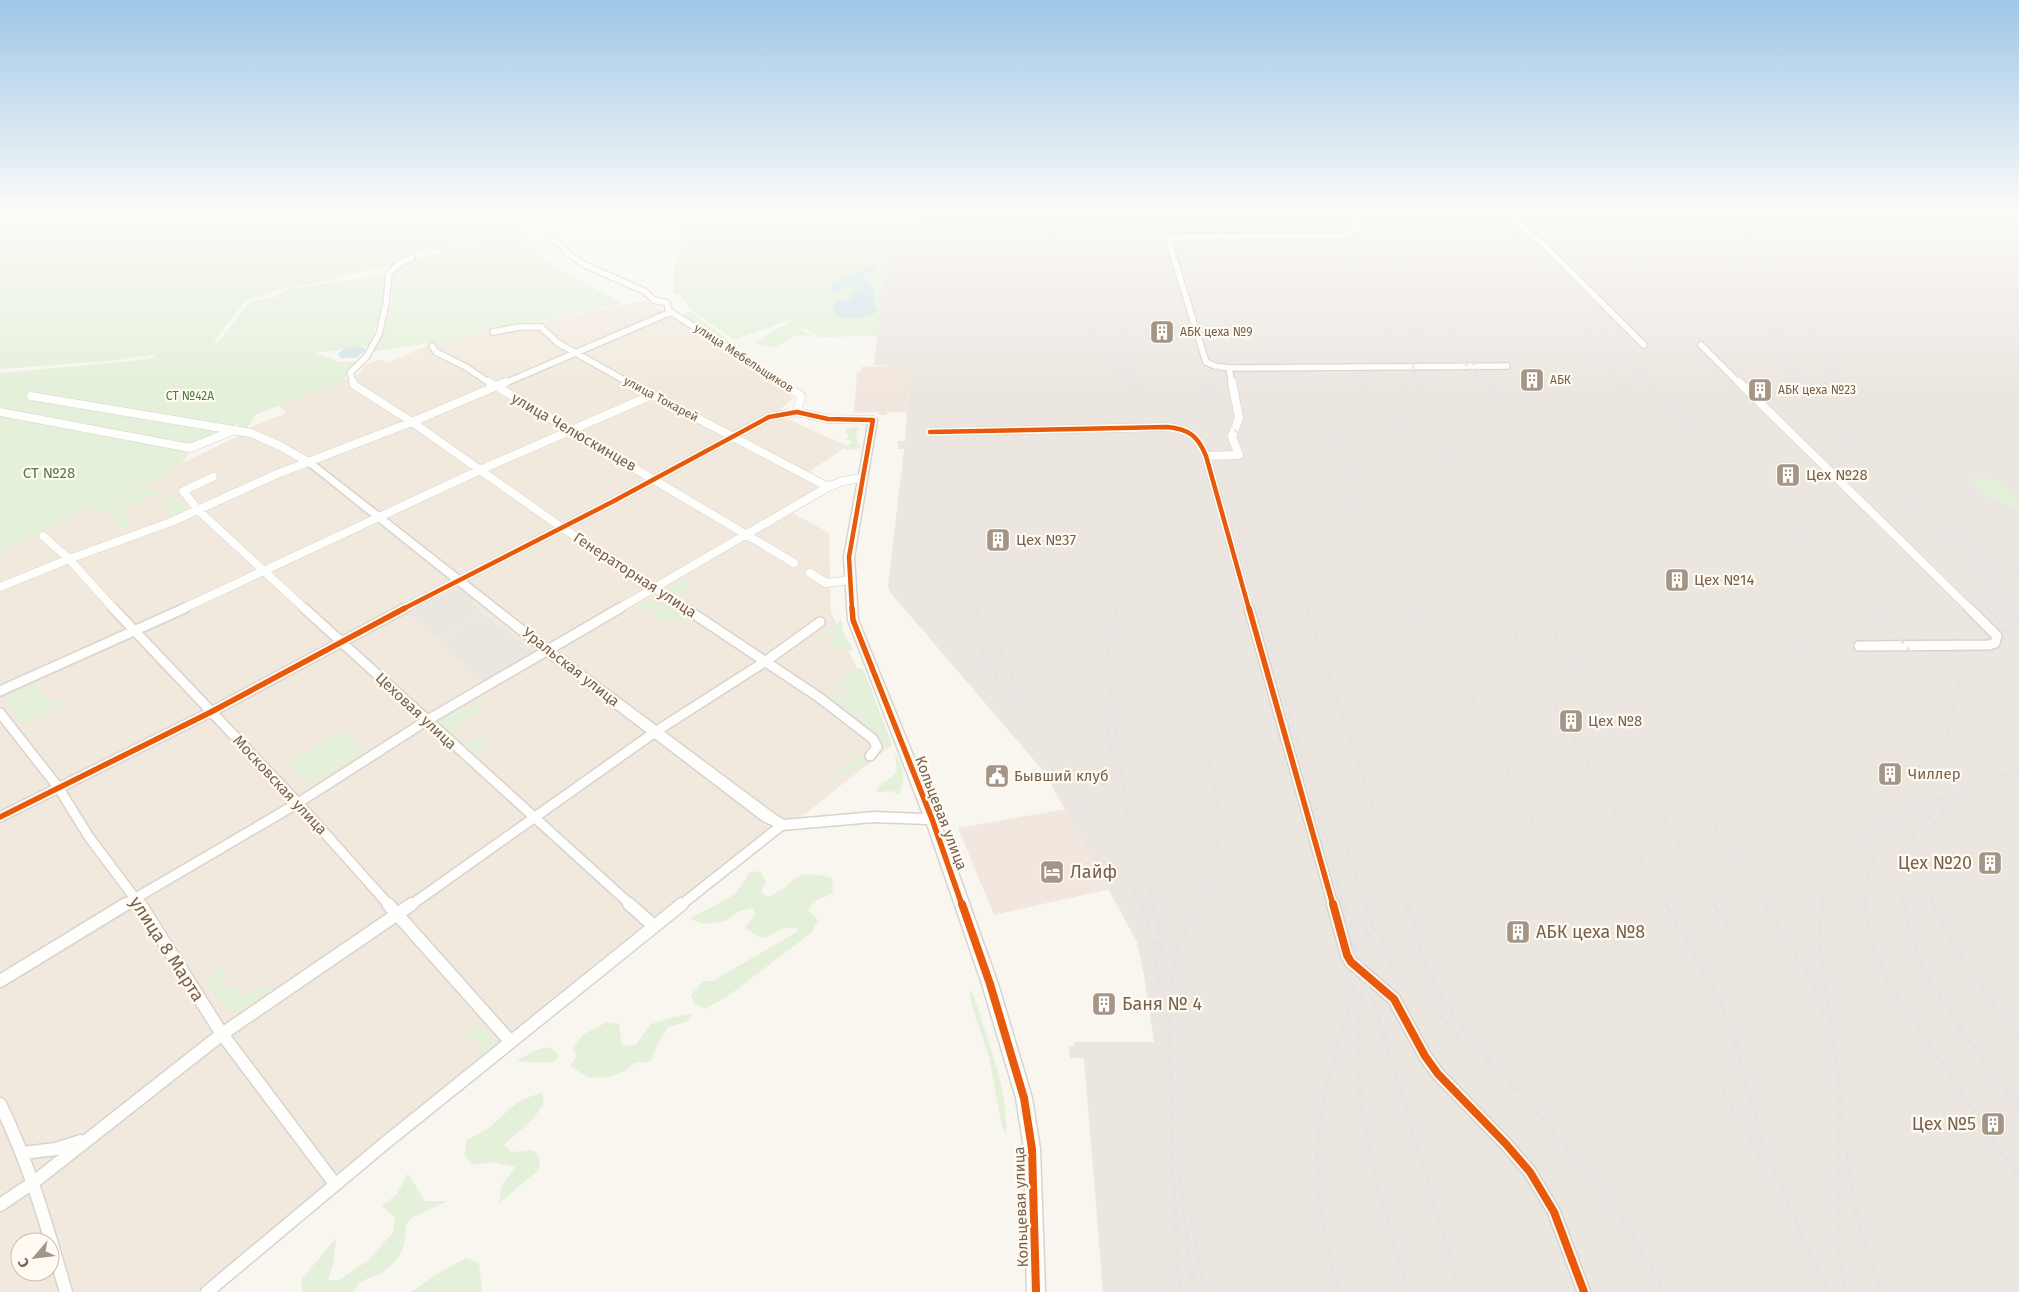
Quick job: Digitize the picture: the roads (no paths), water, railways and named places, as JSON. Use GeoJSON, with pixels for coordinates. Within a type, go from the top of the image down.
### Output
{"type":"FeatureCollection","features":[{"type":"Feature","properties":{"kind":"street","name":"Генераторная улица"},"geometry":{"type":"LineString","coordinates":[[391,271],[389,273],[385,317],[369,354],[350,373],[354,385],[412,422],[560,527],[820,698],[873,740],[877,748],[870,756]]}},
{"type":"Feature","properties":{"kind":"street"},"geometry":{"type":"LineString","coordinates":[[0,587],[69,559],[143,533],[278,474],[412,422],[672,312],[668,309],[668,303],[654,300],[644,291],[599,271]]}},
{"type":"Feature","properties":{"kind":"street"},"geometry":{"type":"LineString","coordinates":[[1178,271],[1205,360],[1211,365],[1228,368],[1507,366]]}},
{"type":"Feature","properties":{"kind":"street"},"geometry":{"type":"LineString","coordinates":[[1571,271],[1644,345]]}},
{"type":"Feature","properties":{"kind":"street","name":"улица Мебельщиков"},"geometry":{"type":"LineString","coordinates":[[672,312],[801,396],[797,412]]}},
{"type":"Feature","properties":{"kind":"street","name":"улица Токарей"},"geometry":{"type":"LineString","coordinates":[[493,332],[519,327],[539,326],[558,343],[828,488]]}},
{"type":"Feature","properties":{"kind":"street"},"geometry":{"type":"LineString","coordinates":[[1701,344],[1997,636],[1995,643],[1989,645],[1859,646]]}},
{"type":"Feature","properties":{"kind":"street","name":"улица Челюскинцев"},"geometry":{"type":"LineString","coordinates":[[432,346],[436,352],[466,367],[794,563]]}},
{"type":"Feature","properties":{"kind":"street"},"geometry":{"type":"LineString","coordinates":[[1206,456],[1239,455],[1232,437],[1237,428],[1239,418],[1228,368]]}},
{"type":"Feature","properties":{"kind":"street"},"geometry":{"type":"LineString","coordinates":[[0,691],[134,632],[480,470],[652,395]]}},
{"type":"Feature","properties":{"kind":"street","name":"Уральская улица"},"geometry":{"type":"LineString","coordinates":[[31,396],[250,433],[280,446],[310,463],[548,651],[768,817],[782,825]]}},
{"type":"Feature","properties":{"kind":"street"},"geometry":{"type":"LineString","coordinates":[[0,412],[190,448],[234,430]]}},
{"type":"Feature","properties":{"kind":"street"},"geometry":{"type":"LineString","coordinates":[[0,817],[211,712],[341,640],[654,479],[769,417],[797,412]]}},
{"type":"Feature","properties":{"kind":"street","name":"Кольцевая улица"},"geometry":{"type":"LineString","coordinates":[[797,412],[828,419],[873,420],[851,544],[850,580],[853,620],[858,637],[932,819],[993,992],[1024,1098],[1029,1123],[1033,1166],[1036,1292]]}},
{"type":"Feature","properties":{"kind":"street"},"geometry":{"type":"LineString","coordinates":[[930,432],[1177,427],[1195,435],[1206,456],[1346,956],[1355,966],[1387,990],[1418,1046],[1434,1069],[1525,1166],[1540,1186],[1558,1220],[1584,1292]]}},
{"type":"Feature","properties":{"kind":"street","name":"Цеховая улица"},"geometry":{"type":"LineString","coordinates":[[213,477],[182,491],[198,510],[262,571],[341,640],[426,721],[654,926]]}},
{"type":"Feature","properties":{"kind":"street"},"geometry":{"type":"LineString","coordinates":[[0,981],[136,898],[298,803],[426,721],[828,488],[849,479],[862,478]]}},
{"type":"Feature","properties":{"kind":"street","name":"Московская улица"},"geometry":{"type":"LineString","coordinates":[[43,536],[69,559],[134,632],[298,803],[510,1041]]}},
{"type":"Feature","properties":{"kind":"street"},"geometry":{"type":"LineString","coordinates":[[810,573],[826,583],[850,580]]}},
{"type":"Feature","properties":{"kind":"street"},"geometry":{"type":"LineString","coordinates":[[0,1205],[34,1182],[222,1034],[398,914],[655,732],[766,661],[820,622]]}},
{"type":"Feature","properties":{"kind":"street","name":"улица 8 Марта"},"geometry":{"type":"LineString","coordinates":[[0,713],[58,787],[89,837],[136,898],[222,1034],[335,1184]]}},
{"type":"Feature","properties":{"kind":"street"},"geometry":{"type":"LineString","coordinates":[[207,1292],[256,1254],[335,1184],[510,1041],[782,825],[874,817],[932,819]]}},
{"type":"Feature","properties":{"kind":"street"},"geometry":{"type":"LineString","coordinates":[[0,1104],[23,1153],[34,1182],[66,1292]]}},
{"type":"Feature","properties":{"kind":"street"},"geometry":{"type":"LineString","coordinates":[[23,1153],[56,1149],[90,1138]]}},
{"type":"Feature","properties":{"kind":"railway"},"geometry":{"type":"LineString","coordinates":[[1060,271],[1086,306]]}},
{"type":"Feature","properties":{"kind":"railway"},"geometry":{"type":"LineString","coordinates":[[1083,271],[1094,334],[1132,386]]}},
{"type":"Feature","properties":{"kind":"railway"},"geometry":{"type":"LineString","coordinates":[[1111,271],[1161,508],[1160,528],[1154,547],[1117,609]]}},
{"type":"Feature","properties":{"kind":"railway"},"geometry":{"type":"LineString","coordinates":[[1190,271],[1220,360],[1214,388],[1217,400]]}},
{"type":"Feature","properties":{"kind":"railway"},"geometry":{"type":"LineString","coordinates":[[1351,271],[1401,354]]}},
{"type":"Feature","properties":{"kind":"railway"},"geometry":{"type":"LineString","coordinates":[[1368,271],[1410,330],[1415,346],[1413,369],[1417,385],[1453,449],[1470,489],[1541,609]]}},
{"type":"Feature","properties":{"kind":"railway"},"geometry":{"type":"LineString","coordinates":[[1411,271],[1465,349],[1477,370]]}},
{"type":"Feature","properties":{"kind":"railway"},"geometry":{"type":"LineString","coordinates":[[1551,271],[1571,292]]}},
{"type":"Feature","properties":{"kind":"railway"},"geometry":{"type":"LineString","coordinates":[[1636,271],[1656,315]]}},
{"type":"Feature","properties":{"kind":"railway"},"geometry":{"type":"LineString","coordinates":[[1734,271],[1778,347]]}},
{"type":"Feature","properties":{"kind":"railway"},"geometry":{"type":"LineString","coordinates":[[1744,271],[1775,324],[1786,361],[1807,399],[1918,513],[1966,583],[1988,609]]}},
{"type":"Feature","properties":{"kind":"railway"},"geometry":{"type":"LineString","coordinates":[[1770,271],[1924,512]]}},
{"type":"Feature","properties":{"kind":"railway"},"geometry":{"type":"LineString","coordinates":[[1566,287],[1581,310],[1589,343],[1621,381],[1625,390],[1627,402],[1625,426],[1632,444],[1769,609]]}},
{"type":"Feature","properties":{"kind":"railway"},"geometry":{"type":"LineString","coordinates":[[1585,306],[1613,346],[1856,609]]}},
{"type":"Feature","properties":{"kind":"railway"},"geometry":{"type":"LineString","coordinates":[[1411,328],[1425,340],[1468,366],[1507,403],[1654,609]]}},
{"type":"Feature","properties":{"kind":"railway"},"geometry":{"type":"LineString","coordinates":[[1356,375],[1376,402],[1433,444],[1458,470]]}},
{"type":"Feature","properties":{"kind":"railway"},"geometry":{"type":"LineString","coordinates":[[1204,382],[1215,402]]}},
{"type":"Feature","properties":{"kind":"railway"},"geometry":{"type":"LineString","coordinates":[[1402,386],[1432,439]]}},
{"type":"Feature","properties":{"kind":"railway"},"geometry":{"type":"LineString","coordinates":[[1666,392],[1695,423]]}},
{"type":"Feature","properties":{"kind":"railway"},"geometry":{"type":"LineString","coordinates":[[1211,397],[1253,454],[1306,609]]}},
{"type":"Feature","properties":{"kind":"railway"},"geometry":{"type":"LineString","coordinates":[[1315,403],[1331,442]]}},
{"type":"Feature","properties":{"kind":"railway"},"geometry":{"type":"LineString","coordinates":[[1392,418],[1409,442]]}},
{"type":"Feature","properties":{"kind":"railway"},"geometry":{"type":"LineString","coordinates":[[1240,430],[1267,447],[1325,478],[1349,499],[1367,525],[1393,583],[1410,609]]}},
{"type":"Feature","properties":{"kind":"railway"},"geometry":{"type":"LineString","coordinates":[[1329,435],[1361,484],[1413,598]]}},
{"type":"Feature","properties":{"kind":"railway"},"geometry":{"type":"LineString","coordinates":[[1277,457],[1292,477],[1307,517]]}},
{"type":"Feature","properties":{"kind":"railway"},"geometry":{"type":"LineString","coordinates":[[1229,461],[1241,546],[1259,609]]}},
{"type":"Feature","properties":{"kind":"railway"},"geometry":{"type":"LineString","coordinates":[[1339,461],[1358,504]]}},
{"type":"Feature","properties":{"kind":"railway"},"geometry":{"type":"LineString","coordinates":[[1437,493],[1502,609]]}},
{"type":"Feature","properties":{"kind":"railway"},"geometry":{"type":"LineString","coordinates":[[1923,502],[2000,609]]}},
{"type":"Feature","properties":{"kind":"railway"},"geometry":{"type":"LineString","coordinates":[[993,503],[997,609]]}},
{"type":"Feature","properties":{"kind":"railway"},"geometry":{"type":"LineString","coordinates":[[973,504],[977,609]]}},
{"type":"Feature","properties":{"kind":"railway"},"geometry":{"type":"LineString","coordinates":[[951,505],[949,601],[951,609]]}},
{"type":"Feature","properties":{"kind":"railway"},"geometry":{"type":"LineString","coordinates":[[1954,521],[1986,552],[2019,575]]}},
{"type":"Feature","properties":{"kind":"railway"},"geometry":{"type":"LineString","coordinates":[[1788,523],[1871,609]]}},
{"type":"Feature","properties":{"kind":"railway"},"geometry":{"type":"LineString","coordinates":[[1946,527],[2019,590]]}},
{"type":"Feature","properties":{"kind":"railway"},"geometry":{"type":"LineString","coordinates":[[1535,542],[1578,609]]}},
{"type":"Feature","properties":{"kind":"railway"},"geometry":{"type":"LineString","coordinates":[[1132,609],[1153,570],[1160,550]]}},
{"type":"Feature","properties":{"kind":"railway"},"geometry":{"type":"LineString","coordinates":[[1972,562],[2019,607]]}},
{"type":"Feature","properties":{"kind":"railway"},"geometry":{"type":"LineString","coordinates":[[1999,598],[2009,609]]}},
{"type":"Feature","properties":{"kind":"railway"},"geometry":{"type":"LineString","coordinates":[[950,608],[964,640],[988,673]]}},
{"type":"Feature","properties":{"kind":"railway"},"geometry":{"type":"LineString","coordinates":[[976,608],[978,635],[984,655],[1062,784],[1117,857],[1142,905]]}},
{"type":"Feature","properties":{"kind":"railway"},"geometry":{"type":"LineString","coordinates":[[997,608],[999,646],[1028,717]]}},
{"type":"Feature","properties":{"kind":"railway"},"geometry":{"type":"LineString","coordinates":[[1118,608],[1110,642],[1109,677],[1131,829]]}},
{"type":"Feature","properties":{"kind":"railway"},"geometry":{"type":"LineString","coordinates":[[1115,642],[1133,608]]}},
{"type":"Feature","properties":{"kind":"railway"},"geometry":{"type":"LineString","coordinates":[[1259,608],[1344,905]]}},
{"type":"Feature","properties":{"kind":"railway"},"geometry":{"type":"LineString","coordinates":[[1306,608],[1407,905]]}},
{"type":"Feature","properties":{"kind":"railway"},"geometry":{"type":"LineString","coordinates":[[1501,608],[1666,905]]}},
{"type":"Feature","properties":{"kind":"railway"},"geometry":{"type":"LineString","coordinates":[[1540,608],[1715,905]]}},
{"type":"Feature","properties":{"kind":"railway"},"geometry":{"type":"LineString","coordinates":[[1577,608],[1765,905]]}},
{"type":"Feature","properties":{"kind":"railway"},"geometry":{"type":"LineString","coordinates":[[1653,608],[1721,703]]}},
{"type":"Feature","properties":{"kind":"railway"},"geometry":{"type":"LineString","coordinates":[[1768,608],[1849,706]]}},
{"type":"Feature","properties":{"kind":"railway"},"geometry":{"type":"LineString","coordinates":[[1855,608],[1860,614]]}},
{"type":"Feature","properties":{"kind":"railway"},"geometry":{"type":"LineString","coordinates":[[1870,608],[1935,677],[1945,700],[1949,734]]}},
{"type":"Feature","properties":{"kind":"railway"},"geometry":{"type":"LineString","coordinates":[[1987,608],[2014,640]]}},
{"type":"Feature","properties":{"kind":"railway"},"geometry":{"type":"LineString","coordinates":[[1999,608],[2013,628]]}},
{"type":"Feature","properties":{"kind":"railway"},"geometry":{"type":"LineString","coordinates":[[2008,608],[2019,620]]}},
{"type":"Feature","properties":{"kind":"railway"},"geometry":{"type":"LineString","coordinates":[[1410,609],[1439,638],[1456,663],[1535,827]]}},
{"type":"Feature","properties":{"kind":"railway"},"geometry":{"type":"LineString","coordinates":[[1953,713],[1961,666]]}},
{"type":"Feature","properties":{"kind":"railway"},"geometry":{"type":"LineString","coordinates":[[1107,715],[1112,757]]}},
{"type":"Feature","properties":{"kind":"railway"},"geometry":{"type":"LineString","coordinates":[[1199,905],[1260,816],[1270,797],[1279,777],[1286,752],[1287,722]]}},
{"type":"Feature","properties":{"kind":"railway"},"geometry":{"type":"LineString","coordinates":[[1882,821],[1931,768],[1949,734]]}},
{"type":"Feature","properties":{"kind":"railway"},"geometry":{"type":"LineString","coordinates":[[1209,759],[1218,821],[1217,852],[1209,883]]}},
{"type":"Feature","properties":{"kind":"railway"},"geometry":{"type":"LineString","coordinates":[[1821,905],[1838,872],[1858,847],[1880,829],[1904,814],[2019,768]]}},
{"type":"Feature","properties":{"kind":"railway"},"geometry":{"type":"LineString","coordinates":[[1904,905],[1903,866],[1906,850],[1912,837],[1921,825],[1933,815],[1947,804],[1965,794]]}},
{"type":"Feature","properties":{"kind":"railway"},"geometry":{"type":"LineString","coordinates":[[1865,904],[1866,888],[1873,860],[1889,838],[1924,809]]}},
{"type":"Feature","properties":{"kind":"railway"},"geometry":{"type":"LineString","coordinates":[[1933,905],[1924,871],[1924,853],[1929,833],[1945,810]]}},
{"type":"Feature","properties":{"kind":"railway"},"geometry":{"type":"LineString","coordinates":[[1129,823],[1131,829]]}},
{"type":"Feature","properties":{"kind":"railway"},"geometry":{"type":"LineString","coordinates":[[1131,829],[1155,905]]}},
{"type":"Feature","properties":{"kind":"railway"},"geometry":{"type":"LineString","coordinates":[[1342,835],[1365,905]]}},
{"type":"Feature","properties":{"kind":"railway"},"geometry":{"type":"LineString","coordinates":[[1142,904],[1153,941],[1164,1015]]}},
{"type":"Feature","properties":{"kind":"railway"},"geometry":{"type":"LineString","coordinates":[[1154,904],[1161,956]]}},
{"type":"Feature","properties":{"kind":"railway"},"geometry":{"type":"LineString","coordinates":[[1180,1292],[1173,1181],[1169,996],[1176,953],[1188,924],[1200,904]]}},
{"type":"Feature","properties":{"kind":"railway"},"geometry":{"type":"LineString","coordinates":[[1344,904],[1461,1292]]}},
{"type":"Feature","properties":{"kind":"railway"},"geometry":{"type":"LineString","coordinates":[[1364,904],[1375,930],[1393,958]]}},
{"type":"Feature","properties":{"kind":"railway"},"geometry":{"type":"LineString","coordinates":[[1407,904],[1430,973],[1441,994],[1480,1050],[1542,1119]]}},
{"type":"Feature","properties":{"kind":"railway"},"geometry":{"type":"LineString","coordinates":[[1665,904],[1720,1002],[1732,1030],[1763,1146],[1802,1236]]}},
{"type":"Feature","properties":{"kind":"railway"},"geometry":{"type":"LineString","coordinates":[[1714,904],[1730,931]]}},
{"type":"Feature","properties":{"kind":"railway"},"geometry":{"type":"LineString","coordinates":[[1765,904],[1810,979],[1825,1017]]}},
{"type":"Feature","properties":{"kind":"railway"},"geometry":{"type":"LineString","coordinates":[[1822,904],[1819,939],[1840,1094],[1837,1243],[1846,1292]]}},
{"type":"Feature","properties":{"kind":"railway"},"geometry":{"type":"LineString","coordinates":[[1865,904],[1870,935],[1890,987],[2019,1178]]}},
{"type":"Feature","properties":{"kind":"railway"},"geometry":{"type":"LineString","coordinates":[[1904,904],[1910,932],[1933,986],[1949,1012],[2019,1108]]}},
{"type":"Feature","properties":{"kind":"railway"},"geometry":{"type":"LineString","coordinates":[[1933,904],[1961,957],[2019,1038]]}},
{"type":"Feature","properties":{"kind":"railway"},"geometry":{"type":"LineString","coordinates":[[1353,914],[1395,970],[1477,1054]]}},
{"type":"Feature","properties":{"kind":"railway"},"geometry":{"type":"LineString","coordinates":[[1338,1292],[1321,1211],[1317,1150],[1321,1111],[1353,988],[1355,975],[1354,949]]}},
{"type":"Feature","properties":{"kind":"railway"},"geometry":{"type":"LineString","coordinates":[[1362,973],[1358,1053],[1360,1094],[1377,1180],[1408,1292]]}},
{"type":"Feature","properties":{"kind":"railway"},"geometry":{"type":"LineString","coordinates":[[1720,1084],[1764,1166]]}},
{"type":"Feature","properties":{"kind":"railway"},"geometry":{"type":"LineString","coordinates":[[1537,1114],[1574,1155],[1607,1198],[1637,1244],[1664,1292]]}},
{"type":"Feature","properties":{"kind":"railway"},"geometry":{"type":"LineString","coordinates":[[1846,1149],[1858,1223],[1881,1292]]}},
{"type":"Feature","properties":{"kind":"railway"},"geometry":{"type":"LineString","coordinates":[[1179,1174],[1194,1292]]}},
{"type":"Feature","properties":{"kind":"railway"},"geometry":{"type":"LineString","coordinates":[[1190,1217],[1206,1292]]}},
{"type":"Feature","properties":{"kind":"railway"},"geometry":{"type":"LineString","coordinates":[[1799,1229],[1830,1292]]}},
{"type":"Feature","properties":{"kind":"place","name":"АБК цеха №9"},"geometry":{"type":"Point","coordinates":[1162,332]}},
{"type":"Feature","properties":{"kind":"place","name":"АБК"},"geometry":{"type":"Point","coordinates":[1532,380]}},
{"type":"Feature","properties":{"kind":"place","name":"АБК цеха №23"},"geometry":{"type":"Point","coordinates":[1760,390]}},
{"type":"Feature","properties":{"kind":"place","name":"Цех №28"},"geometry":{"type":"Point","coordinates":[1788,475]}},
{"type":"Feature","properties":{"kind":"place","name":"Цех №37"},"geometry":{"type":"Point","coordinates":[998,540]}},
{"type":"Feature","properties":{"kind":"place","name":"Цех №14"},"geometry":{"type":"Point","coordinates":[1677,580]}},
{"type":"Feature","properties":{"kind":"place","name":"Цех №8"},"geometry":{"type":"Point","coordinates":[1571,721]}},
{"type":"Feature","properties":{"kind":"place","name":"Чиллер"},"geometry":{"type":"Point","coordinates":[1890,774]}},
{"type":"Feature","properties":{"kind":"place","name":"Бывший клуб"},"geometry":{"type":"Point","coordinates":[997,776]}},
{"type":"Feature","properties":{"kind":"place","name":"Цех №20"},"geometry":{"type":"Point","coordinates":[1990,863]}},
{"type":"Feature","properties":{"kind":"place","name":"Лайф"},"geometry":{"type":"Point","coordinates":[1052,872]}},
{"type":"Feature","properties":{"kind":"place","name":"АБК цеха №8"},"geometry":{"type":"Point","coordinates":[1518,932]}},
{"type":"Feature","properties":{"kind":"place","name":"Баня № 4"},"geometry":{"type":"Point","coordinates":[1104,1004]}},
{"type":"Feature","properties":{"kind":"place","name":"Цех №5"},"geometry":{"type":"Point","coordinates":[1993,1124]}},
{"type":"Feature","properties":{"kind":"park label","name":"СТ №42А"},"geometry":{"type":"Point","coordinates":[190,396]}},
{"type":"Feature","properties":{"kind":"park label","name":"СТ №28"},"geometry":{"type":"Point","coordinates":[49,473]}}]}
